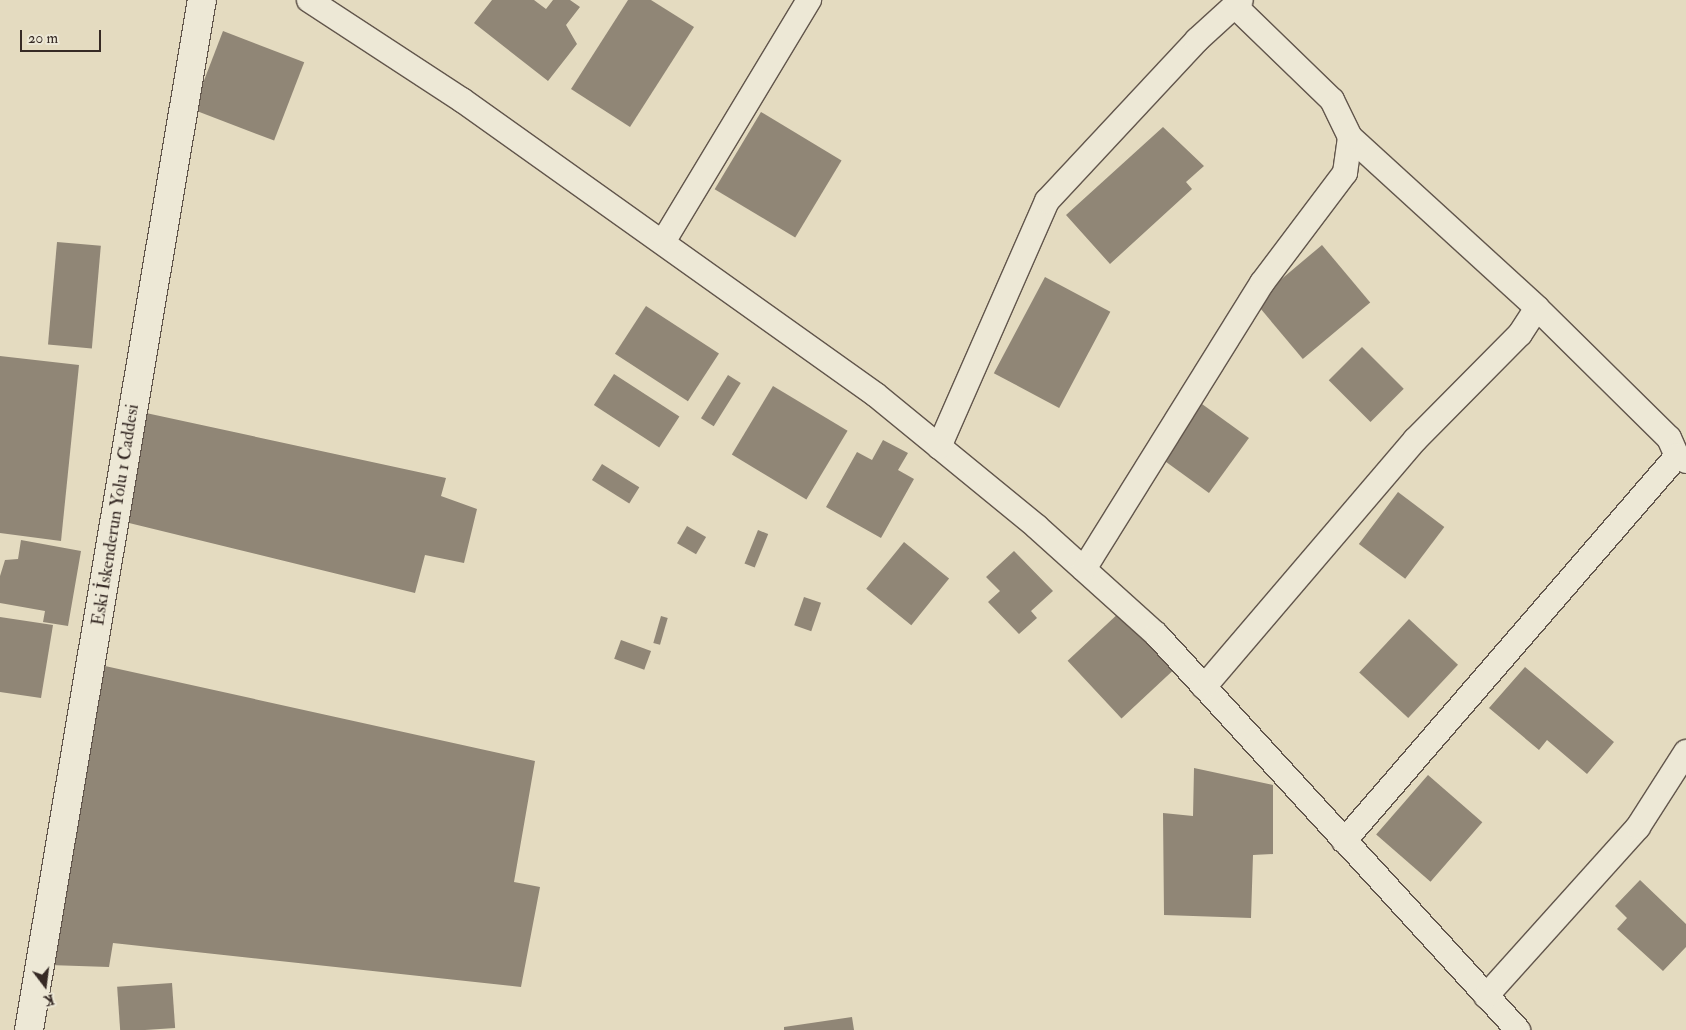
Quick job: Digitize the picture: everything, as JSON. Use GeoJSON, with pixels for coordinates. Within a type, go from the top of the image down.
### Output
{"type":"FeatureCollection","features":[{"type":"Feature","properties":{"kind":"street","name":"Eski İskenderun Yolu 1 Caddesi"},"geometry":{"type":"LineString","coordinates":[[29,1030],[202,0]]}},
{"type":"Feature","properties":{"kind":"street"},"geometry":{"type":"LineString","coordinates":[[309,0],[462,100],[876,395],[1084,569],[1156,634],[1344,842],[1518,1030]]}},
{"type":"Feature","properties":{"kind":"street"},"geometry":{"type":"LineString","coordinates":[[663,242],[809,0]]}},
{"type":"Feature","properties":{"kind":"street"},"geometry":{"type":"LineString","coordinates":[[939,447],[1047,201],[1196,40],[1238,3],[1332,100],[1350,137],[1537,308],[1668,438],[1682,458],[1344,842]]}},
{"type":"Feature","properties":{"kind":"street"},"geometry":{"type":"LineString","coordinates":[[1084,569],[1262,283],[1345,173],[1350,137]]}},
{"type":"Feature","properties":{"kind":"street"},"geometry":{"type":"LineString","coordinates":[[1204,687],[1416,440],[1520,334],[1537,308]]}},
{"type":"Feature","properties":{"kind":"street"},"geometry":{"type":"LineString","coordinates":[[1486,996],[1638,827],[1686,752]]}},
{"type":"Feature","properties":{"kind":"building"},"geometry":{"type":"Polygon","coordinates":[[[492,0],[534,0],[546,9],[553,0],[570,0],[580,7],[566,25],[577,44],[548,81],[474,23],[492,0]]]}},
{"type":"Feature","properties":{"kind":"building"},"geometry":{"type":"Polygon","coordinates":[[[628,0],[651,0],[694,27],[630,127],[571,89],[628,0]]]}},
{"type":"Feature","properties":{"kind":"building"},"geometry":{"type":"Polygon","coordinates":[[[223,31],[304,62],[274,141],[193,109],[223,31]]]}},
{"type":"Feature","properties":{"kind":"building"},"geometry":{"type":"Polygon","coordinates":[[[761,112],[842,160],[795,238],[715,189],[761,112]]]}},
{"type":"Feature","properties":{"kind":"building"},"geometry":{"type":"Polygon","coordinates":[[[1163,127],[1204,166],[1186,182],[1192,189],[1110,264],[1066,215],[1163,127]]]}},
{"type":"Feature","properties":{"kind":"building"},"geometry":{"type":"Polygon","coordinates":[[[57,242],[101,246],[92,348],[48,345],[57,242]]]}},
{"type":"Feature","properties":{"kind":"building"},"geometry":{"type":"Polygon","coordinates":[[[1322,245],[1370,302],[1303,359],[1255,302],[1322,245]]]}},
{"type":"Feature","properties":{"kind":"building"},"geometry":{"type":"Polygon","coordinates":[[[1045,277],[1110,312],[1059,408],[994,373],[1045,277]]]}},
{"type":"Feature","properties":{"kind":"building"},"geometry":{"type":"Polygon","coordinates":[[[646,306],[719,353],[688,401],[615,354],[646,306]]]}},
{"type":"Feature","properties":{"kind":"building"},"geometry":{"type":"Polygon","coordinates":[[[1362,347],[1404,389],[1370,422],[1329,380],[1362,347]]]}},
{"type":"Feature","properties":{"kind":"building"},"geometry":{"type":"Polygon","coordinates":[[[0,356],[79,365],[61,541],[0,533],[0,356]]]}},
{"type":"Feature","properties":{"kind":"building"},"geometry":{"type":"Polygon","coordinates":[[[614,374],[679,416],[659,448],[594,405],[614,374]]]}},
{"type":"Feature","properties":{"kind":"building"},"geometry":{"type":"Polygon","coordinates":[[[728,375],[741,383],[714,426],[701,418],[728,375]]]}},
{"type":"Feature","properties":{"kind":"building"},"geometry":{"type":"Polygon","coordinates":[[[773,386],[848,431],[806,499],[732,455],[773,386]]]}},
{"type":"Feature","properties":{"kind":"building"},"geometry":{"type":"Polygon","coordinates":[[[1202,404],[1249,438],[1209,493],[1162,459],[1202,404]]]}},
{"type":"Feature","properties":{"kind":"building"},"geometry":{"type":"Polygon","coordinates":[[[146,413],[446,478],[441,496],[477,509],[464,563],[425,555],[415,593],[125,522],[146,413]]]}},
{"type":"Feature","properties":{"kind":"building"},"geometry":{"type":"Polygon","coordinates":[[[883,440],[908,453],[898,470],[914,479],[881,538],[826,507],[857,452],[872,460],[883,440]]]}},
{"type":"Feature","properties":{"kind":"building"},"geometry":{"type":"Polygon","coordinates":[[[602,464],[639,487],[629,503],[592,480],[602,464]]]}},
{"type":"Feature","properties":{"kind":"building"},"geometry":{"type":"Polygon","coordinates":[[[1398,492],[1444,527],[1405,579],[1359,544],[1398,492]]]}},
{"type":"Feature","properties":{"kind":"building"},"geometry":{"type":"Polygon","coordinates":[[[687,526],[706,537],[696,554],[677,543],[687,526]]]}},
{"type":"Feature","properties":{"kind":"building"},"geometry":{"type":"Polygon","coordinates":[[[758,530],[768,534],[755,567],[745,563],[758,530]]]}},
{"type":"Feature","properties":{"kind":"building"},"geometry":{"type":"Polygon","coordinates":[[[21,540],[81,551],[68,626],[43,622],[45,611],[0,603],[0,576],[5,560],[18,559],[21,540]]]}},
{"type":"Feature","properties":{"kind":"building"},"geometry":{"type":"Polygon","coordinates":[[[904,542],[949,579],[911,625],[866,589],[904,542]]]}},
{"type":"Feature","properties":{"kind":"building"},"geometry":{"type":"Polygon","coordinates":[[[1014,551],[1053,591],[1031,611],[1037,618],[1019,634],[988,602],[1000,591],[986,577],[1014,551]]]}},
{"type":"Feature","properties":{"kind":"building"},"geometry":{"type":"Polygon","coordinates":[[[804,597],[821,603],[811,631],[794,625],[804,597]]]}},
{"type":"Feature","properties":{"kind":"building"},"geometry":{"type":"Polygon","coordinates":[[[1121,611],[1175,669],[1121,719],[1068,661],[1121,611]]]}},
{"type":"Feature","properties":{"kind":"building"},"geometry":{"type":"Polygon","coordinates":[[[661,616],[668,618],[660,645],[653,643],[661,616]]]}},
{"type":"Feature","properties":{"kind":"building"},"geometry":{"type":"Polygon","coordinates":[[[0,617],[53,625],[41,698],[0,692],[0,617]]]}},
{"type":"Feature","properties":{"kind":"building"},"geometry":{"type":"Polygon","coordinates":[[[1409,619],[1458,665],[1408,718],[1359,672],[1409,619]]]}},
{"type":"Feature","properties":{"kind":"building"},"geometry":{"type":"Polygon","coordinates":[[[621,640],[651,651],[644,670],[614,659],[621,640]]]}},
{"type":"Feature","properties":{"kind":"building"},"geometry":{"type":"Polygon","coordinates":[[[105,666],[535,761],[514,882],[540,887],[521,987],[113,943],[109,967],[49,965],[105,666]]]}},
{"type":"Feature","properties":{"kind":"building"},"geometry":{"type":"Polygon","coordinates":[[[1525,667],[1614,742],[1587,774],[1547,740],[1539,750],[1489,708],[1525,667]]]}},
{"type":"Feature","properties":{"kind":"building"},"geometry":{"type":"Polygon","coordinates":[[[1194,768],[1273,785],[1273,854],[1253,855],[1251,918],[1164,915],[1163,813],[1193,816],[1194,768]]]}},
{"type":"Feature","properties":{"kind":"building"},"geometry":{"type":"Polygon","coordinates":[[[1428,775],[1482,822],[1431,882],[1376,835],[1428,775]]]}},
{"type":"Feature","properties":{"kind":"building"},"geometry":{"type":"Polygon","coordinates":[[[1640,880],[1686,924],[1686,947],[1663,971],[1617,929],[1627,918],[1615,906],[1640,880]]]}},
{"type":"Feature","properties":{"kind":"building"},"geometry":{"type":"Polygon","coordinates":[[[172,983],[175,1028],[120,1030],[117,987],[172,983]]]}},
{"type":"Feature","properties":{"kind":"building"},"geometry":{"type":"Polygon","coordinates":[[[852,1017],[854,1030],[784,1030],[784,1027],[852,1017]]]}}]}
